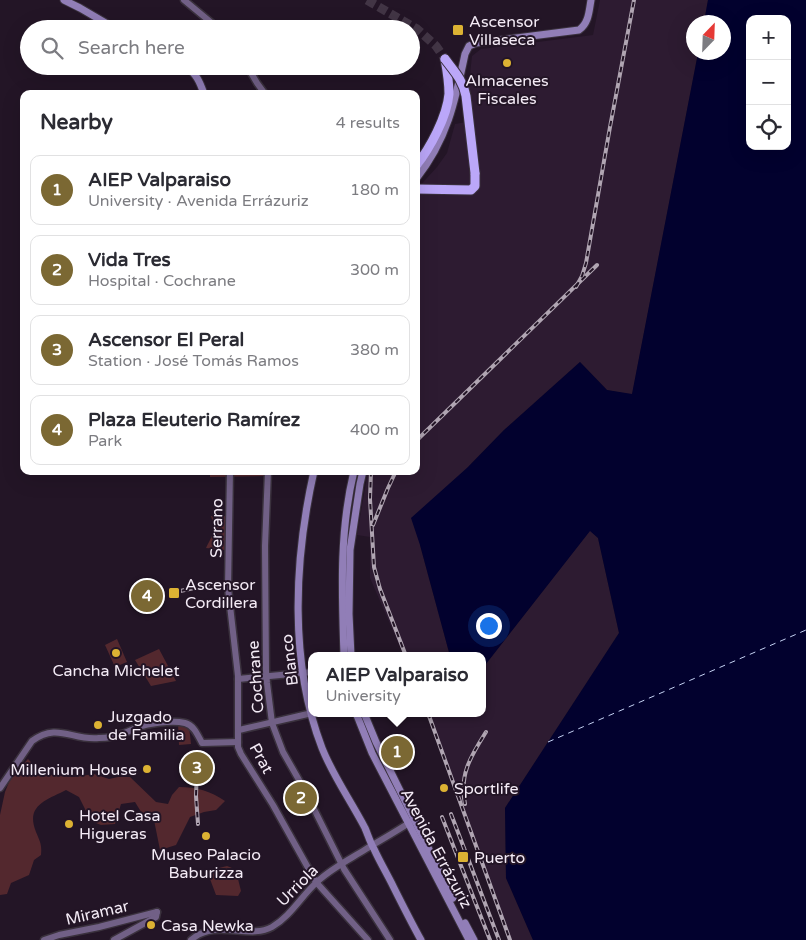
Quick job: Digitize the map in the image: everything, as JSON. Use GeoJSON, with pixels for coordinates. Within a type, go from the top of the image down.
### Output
{"type":"FeatureCollection","features":[{"type":"Feature","properties":{"kind":"highway"},"geometry":{"type":"LineString","coordinates":[[420,160],[434,140],[446,108],[449,93],[445,58],[464,86],[475,186],[471,190],[420,188]]}},
{"type":"Feature","properties":{"kind":"main road"},"geometry":{"type":"LineString","coordinates":[[66,0],[100,20]]}},
{"type":"Feature","properties":{"kind":"main road"},"geometry":{"type":"LineString","coordinates":[[420,173],[434,154],[446,129],[453,108],[466,51],[469,46],[476,43],[578,30],[587,20],[591,3]]}},
{"type":"Feature","properties":{"kind":"main road"},"geometry":{"type":"LineString","coordinates":[[195,75],[202,90]]}},
{"type":"Feature","properties":{"kind":"main road","name":"Blanco"},"geometry":{"type":"LineString","coordinates":[[308,695],[303,673],[299,633],[298,584],[306,513],[313,475]]}},
{"type":"Feature","properties":{"kind":"main road"},"geometry":{"type":"LineString","coordinates":[[344,652],[342,552],[353,475]]}},
{"type":"Feature","properties":{"kind":"main road"},"geometry":{"type":"LineString","coordinates":[[359,475],[360,484]]}},
{"type":"Feature","properties":{"kind":"main road"},"geometry":{"type":"LineString","coordinates":[[352,652],[349,595],[350,550],[362,475]]}},
{"type":"Feature","properties":{"kind":"main road","name":"Blanco"},"geometry":{"type":"LineString","coordinates":[[313,717],[322,749],[335,776],[366,830],[421,940]]}},
{"type":"Feature","properties":{"kind":"main road","name":"Avenida Errázuriz"},"geometry":{"type":"LineString","coordinates":[[358,717],[372,753],[412,822],[474,940]]}},
{"type":"Feature","properties":{"kind":"main road","name":"Avenida Errázuriz"},"geometry":{"type":"LineString","coordinates":[[366,717],[412,822],[468,940]]}},
{"type":"Feature","properties":{"kind":"street"},"geometry":{"type":"LineString","coordinates":[[184,0],[208,20]]}},
{"type":"Feature","properties":{"kind":"street"},"geometry":{"type":"LineString","coordinates":[[252,75],[262,90]]}},
{"type":"Feature","properties":{"kind":"street","name":"Serrano"},"geometry":{"type":"LineString","coordinates":[[230,475],[228,586],[238,677]]}},
{"type":"Feature","properties":{"kind":"street","name":"Cochrane"},"geometry":{"type":"LineString","coordinates":[[268,475],[265,546],[267,677],[272,723],[283,752],[303,787],[341,864],[390,940]]}},
{"type":"Feature","properties":{"kind":"street"},"geometry":{"type":"LineString","coordinates":[[238,677],[267,677],[308,672]]}},
{"type":"Feature","properties":{"kind":"street","name":"Prat"},"geometry":{"type":"LineString","coordinates":[[238,677],[238,742],[241,754],[273,805],[316,882],[368,940]]}},
{"type":"Feature","properties":{"kind":"street"},"geometry":{"type":"LineString","coordinates":[[239,730],[308,714]]}},
{"type":"Feature","properties":{"kind":"street"},"geometry":{"type":"LineString","coordinates":[[0,788],[32,741],[40,736],[51,733],[61,732],[88,739],[120,735],[149,725],[177,722],[191,725],[202,743],[238,742]]}},
{"type":"Feature","properties":{"kind":"street","name":"Urriola"},"geometry":{"type":"LineString","coordinates":[[191,940],[206,932],[228,930],[263,932],[272,928],[285,917],[316,882],[341,864],[412,822]]}},
{"type":"Feature","properties":{"kind":"street","name":"Miramar"},"geometry":{"type":"LineString","coordinates":[[44,940],[60,938],[157,912],[156,917],[114,940]]}},
{"type":"Feature","properties":{"kind":"shaded area"},"geometry":{"type":"Polygon","coordinates":[[[600,0],[708,0],[705,15],[686,15],[686,60],[697,60],[632,395],[607,390],[580,362],[504,430],[468,467],[420,545],[449,652],[402,652],[370,578],[370,537],[357,535],[367,475],[420,475],[420,186],[447,153],[455,124],[472,121],[468,92],[472,56],[481,49],[593,35],[600,0]]]}},
{"type":"Feature","properties":{"kind":"shaded area"},"geometry":{"type":"Polygon","coordinates":[[[708,0],[806,0],[806,940],[533,940],[506,878],[505,808],[619,633],[598,538],[590,531],[486,664],[486,652],[449,652],[411,518],[468,467],[504,430],[580,362],[607,390],[632,394],[697,60],[731,60],[731,15],[705,15],[708,0]]]}},
{"type":"Feature","properties":{"kind":"shaded area"},"geometry":{"type":"Polygon","coordinates":[[[210,475],[266,475],[266,476],[210,477],[210,475]]]}},
{"type":"Feature","properties":{"kind":"shaded area"},"geometry":{"type":"Polygon","coordinates":[[[211,516],[226,516],[225,550],[206,548],[213,532],[211,516]]]}},
{"type":"Feature","properties":{"kind":"shaded area"},"geometry":{"type":"Polygon","coordinates":[[[590,530],[598,538],[619,633],[505,808],[506,878],[533,940],[510,940],[484,865],[470,838],[429,717],[486,717],[486,664],[590,530]]]}},
{"type":"Feature","properties":{"kind":"shaded area"},"geometry":{"type":"Polygon","coordinates":[[[153,579],[164,601],[141,613],[130,591],[153,579]]]}},
{"type":"Feature","properties":{"kind":"shaded area","name":"Cancha Michelet"},"geometry":{"type":"Polygon","coordinates":[[[117,639],[127,662],[115,667],[105,645],[117,639]]]}},
{"type":"Feature","properties":{"kind":"shaded area"},"geometry":{"type":"Polygon","coordinates":[[[159,649],[176,681],[151,686],[135,660],[159,649]]]}},
{"type":"Feature","properties":{"kind":"shaded area"},"geometry":{"type":"Polygon","coordinates":[[[178,723],[189,726],[191,744],[179,745],[178,723]]]}},
{"type":"Feature","properties":{"kind":"shaded area"},"geometry":{"type":"Polygon","coordinates":[[[28,759],[42,774],[74,777],[94,774],[109,779],[130,777],[156,802],[168,804],[172,795],[179,787],[203,790],[225,801],[216,810],[190,817],[176,845],[160,850],[153,815],[143,815],[135,802],[121,804],[115,824],[101,825],[91,821],[79,797],[66,790],[45,801],[36,809],[33,815],[33,823],[40,843],[41,855],[34,860],[29,875],[11,883],[7,894],[0,895],[0,815],[9,782],[28,759]]]}},
{"type":"Feature","properties":{"kind":"shaded area"},"geometry":{"type":"Polygon","coordinates":[[[227,866],[232,868],[237,875],[241,891],[238,896],[216,895],[207,871],[227,866]]]}},
{"type":"Feature","properties":{"kind":"ferry route"},"geometry":{"type":"LineString","coordinates":[[548,742],[806,630]]}},
{"type":"Feature","properties":{"kind":"tunnel"},"geometry":{"type":"LineString","coordinates":[[367,0],[401,20]]}},
{"type":"Feature","properties":{"kind":"tunnel"},"geometry":{"type":"LineString","coordinates":[[420,32],[436,46],[445,59]]}},
{"type":"Feature","properties":{"kind":"railway"},"geometry":{"type":"LineString","coordinates":[[576,287],[586,263],[634,0]]}},
{"type":"Feature","properties":{"kind":"railway"},"geometry":{"type":"LineString","coordinates":[[420,437],[597,265]]}},
{"type":"Feature","properties":{"kind":"railway"},"geometry":{"type":"LineString","coordinates":[[371,475],[370,499],[374,567],[380,589],[404,652]]}},
{"type":"Feature","properties":{"kind":"railway"},"geometry":{"type":"LineString","coordinates":[[373,525],[394,475]]}},
{"type":"Feature","properties":{"kind":"railway"},"geometry":{"type":"LineString","coordinates":[[171,593],[208,585]]}},
{"type":"Feature","properties":{"kind":"railway"},"geometry":{"type":"LineString","coordinates":[[429,717],[510,940]]}},
{"type":"Feature","properties":{"kind":"railway"},"geometry":{"type":"LineString","coordinates":[[465,804],[465,774],[471,757],[486,732]]}},
{"type":"Feature","properties":{"kind":"railway"},"geometry":{"type":"LineString","coordinates":[[197,768],[198,824]]}},
{"type":"Feature","properties":{"kind":"railway"},"geometry":{"type":"LineString","coordinates":[[451,814],[499,940]]}},
{"type":"Feature","properties":{"kind":"railway"},"geometry":{"type":"LineString","coordinates":[[442,817],[490,940]]}},
{"type":"Feature","properties":{"kind":"place","name":"Ascensor Villaseca"},"geometry":{"type":"Point","coordinates":[458,30]}},
{"type":"Feature","properties":{"kind":"place","name":"Almacenes Fiscales"},"geometry":{"type":"Point","coordinates":[507,63]}},
{"type":"Feature","properties":{"kind":"place","name":"Ascensor Cordillera"},"geometry":{"type":"Point","coordinates":[174,593]}},
{"type":"Feature","properties":{"kind":"place","name":"Plaza Eleuterio Ramírez"},"geometry":{"type":"Point","coordinates":[147,596]}},
{"type":"Feature","properties":{"kind":"place","name":"Cancha Michelet"},"geometry":{"type":"Point","coordinates":[116,653]}},
{"type":"Feature","properties":{"kind":"place","name":"Juzgado de Familia"},"geometry":{"type":"Point","coordinates":[98,725]}},
{"type":"Feature","properties":{"kind":"place","name":"AIEP Valparaiso"},"geometry":{"type":"Point","coordinates":[397,752]}},
{"type":"Feature","properties":{"kind":"place","name":"Ascensor El Peral"},"geometry":{"type":"Point","coordinates":[197,768]}},
{"type":"Feature","properties":{"kind":"place","name":"Millenium House"},"geometry":{"type":"Point","coordinates":[147,769]}},
{"type":"Feature","properties":{"kind":"place","name":"Sportlife"},"geometry":{"type":"Point","coordinates":[444,788]}},
{"type":"Feature","properties":{"kind":"place","name":"Vida Tres"},"geometry":{"type":"Point","coordinates":[301,798]}},
{"type":"Feature","properties":{"kind":"place","name":"Hotel Casa Higueras"},"geometry":{"type":"Point","coordinates":[69,824]}},
{"type":"Feature","properties":{"kind":"place","name":"Museo Palacio Baburizza"},"geometry":{"type":"Point","coordinates":[206,836]}},
{"type":"Feature","properties":{"kind":"place","name":"Puerto"},"geometry":{"type":"Point","coordinates":[463,857]}},
{"type":"Feature","properties":{"kind":"place","name":"Casa Newka"},"geometry":{"type":"Point","coordinates":[151,925]}}]}
